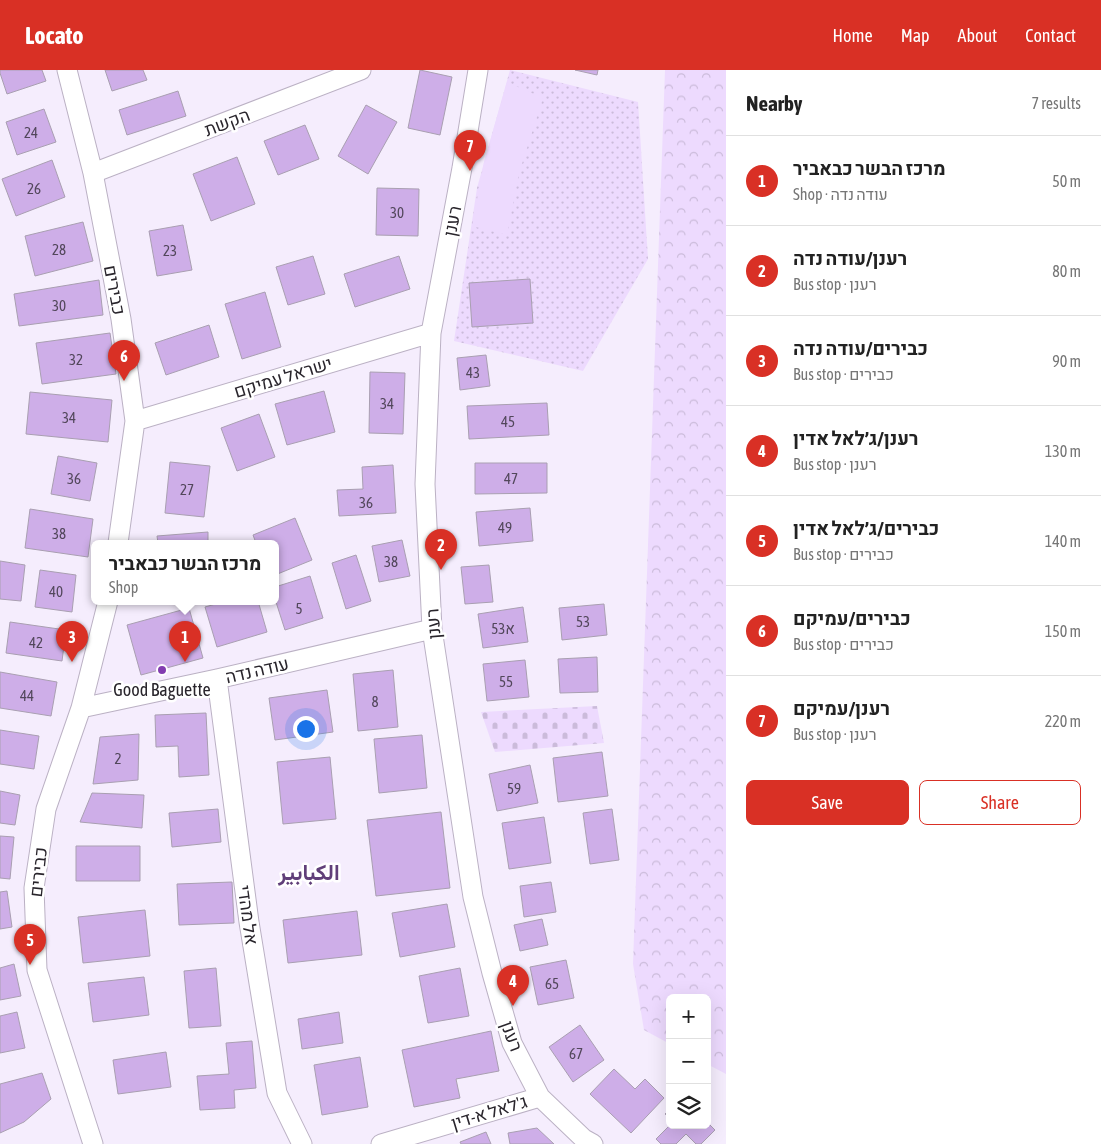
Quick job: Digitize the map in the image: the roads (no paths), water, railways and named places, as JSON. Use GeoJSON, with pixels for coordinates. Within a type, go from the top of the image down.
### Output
{"type":"FeatureCollection","features":[{"type":"Feature","properties":{"kind":"street","name":"כבירים"},"geometry":{"type":"LineString","coordinates":[[67,70],[93,173],[121,319],[134,421],[118,540]]}},
{"type":"Feature","properties":{"kind":"street","name":"הקשת"},"geometry":{"type":"LineString","coordinates":[[93,173],[361,70]]}},
{"type":"Feature","properties":{"kind":"street","name":"רענן"},"geometry":{"type":"LineString","coordinates":[[478,70],[431,333],[425,484],[432,629],[473,897],[512,1043],[540,1097],[584,1139],[593,1144]]}},
{"type":"Feature","properties":{"kind":"street","name":"ישראל עמיקם"},"geometry":{"type":"LineString","coordinates":[[134,421],[431,333]]}},
{"type":"Feature","properties":{"kind":"street","name":"כבירים"},"geometry":{"type":"LineString","coordinates":[[93,1144],[37,970],[34,888],[46,809],[81,708],[107,605]]}},
{"type":"Feature","properties":{"kind":"street","name":"עודה נדה"},"geometry":{"type":"LineString","coordinates":[[81,708],[217,679],[432,629]]}},
{"type":"Feature","properties":{"kind":"street","name":"אל מהדי"},"geometry":{"type":"LineString","coordinates":[[217,679],[248,922],[277,1093],[302,1144]]}},
{"type":"Feature","properties":{"kind":"street","name":"ג'לאל א-דין"},"geometry":{"type":"LineString","coordinates":[[382,1144],[540,1097]]}},
{"type":"Feature","properties":{"kind":"place","name":"רענן/עמיקם"},"geometry":{"type":"Point","coordinates":[470,171]}},
{"type":"Feature","properties":{"kind":"place","name":"כבירים/עמיקם"},"geometry":{"type":"Point","coordinates":[124,381]}},
{"type":"Feature","properties":{"kind":"place","name":"רענן/עודה נדה"},"geometry":{"type":"Point","coordinates":[441,570]}},
{"type":"Feature","properties":{"kind":"place","name":"כבירים/עודה נדה"},"geometry":{"type":"Point","coordinates":[72,662]}},
{"type":"Feature","properties":{"kind":"place","name":"מרכז הבשר כבאביר"},"geometry":{"type":"Point","coordinates":[185,662]}},
{"type":"Feature","properties":{"kind":"place","name":"Good Baguette"},"geometry":{"type":"Point","coordinates":[162,670]}},
{"type":"Feature","properties":{"kind":"place","name":"כבירים/ג׳לאל אדין"},"geometry":{"type":"Point","coordinates":[30,965]}},
{"type":"Feature","properties":{"kind":"place","name":"רענן/ג׳לאל אדין"},"geometry":{"type":"Point","coordinates":[513,1006]}},
{"type":"Feature","properties":{"kind":"district","name":"الكبابير"},"geometry":{"type":"Point","coordinates":[309,872]}}]}
